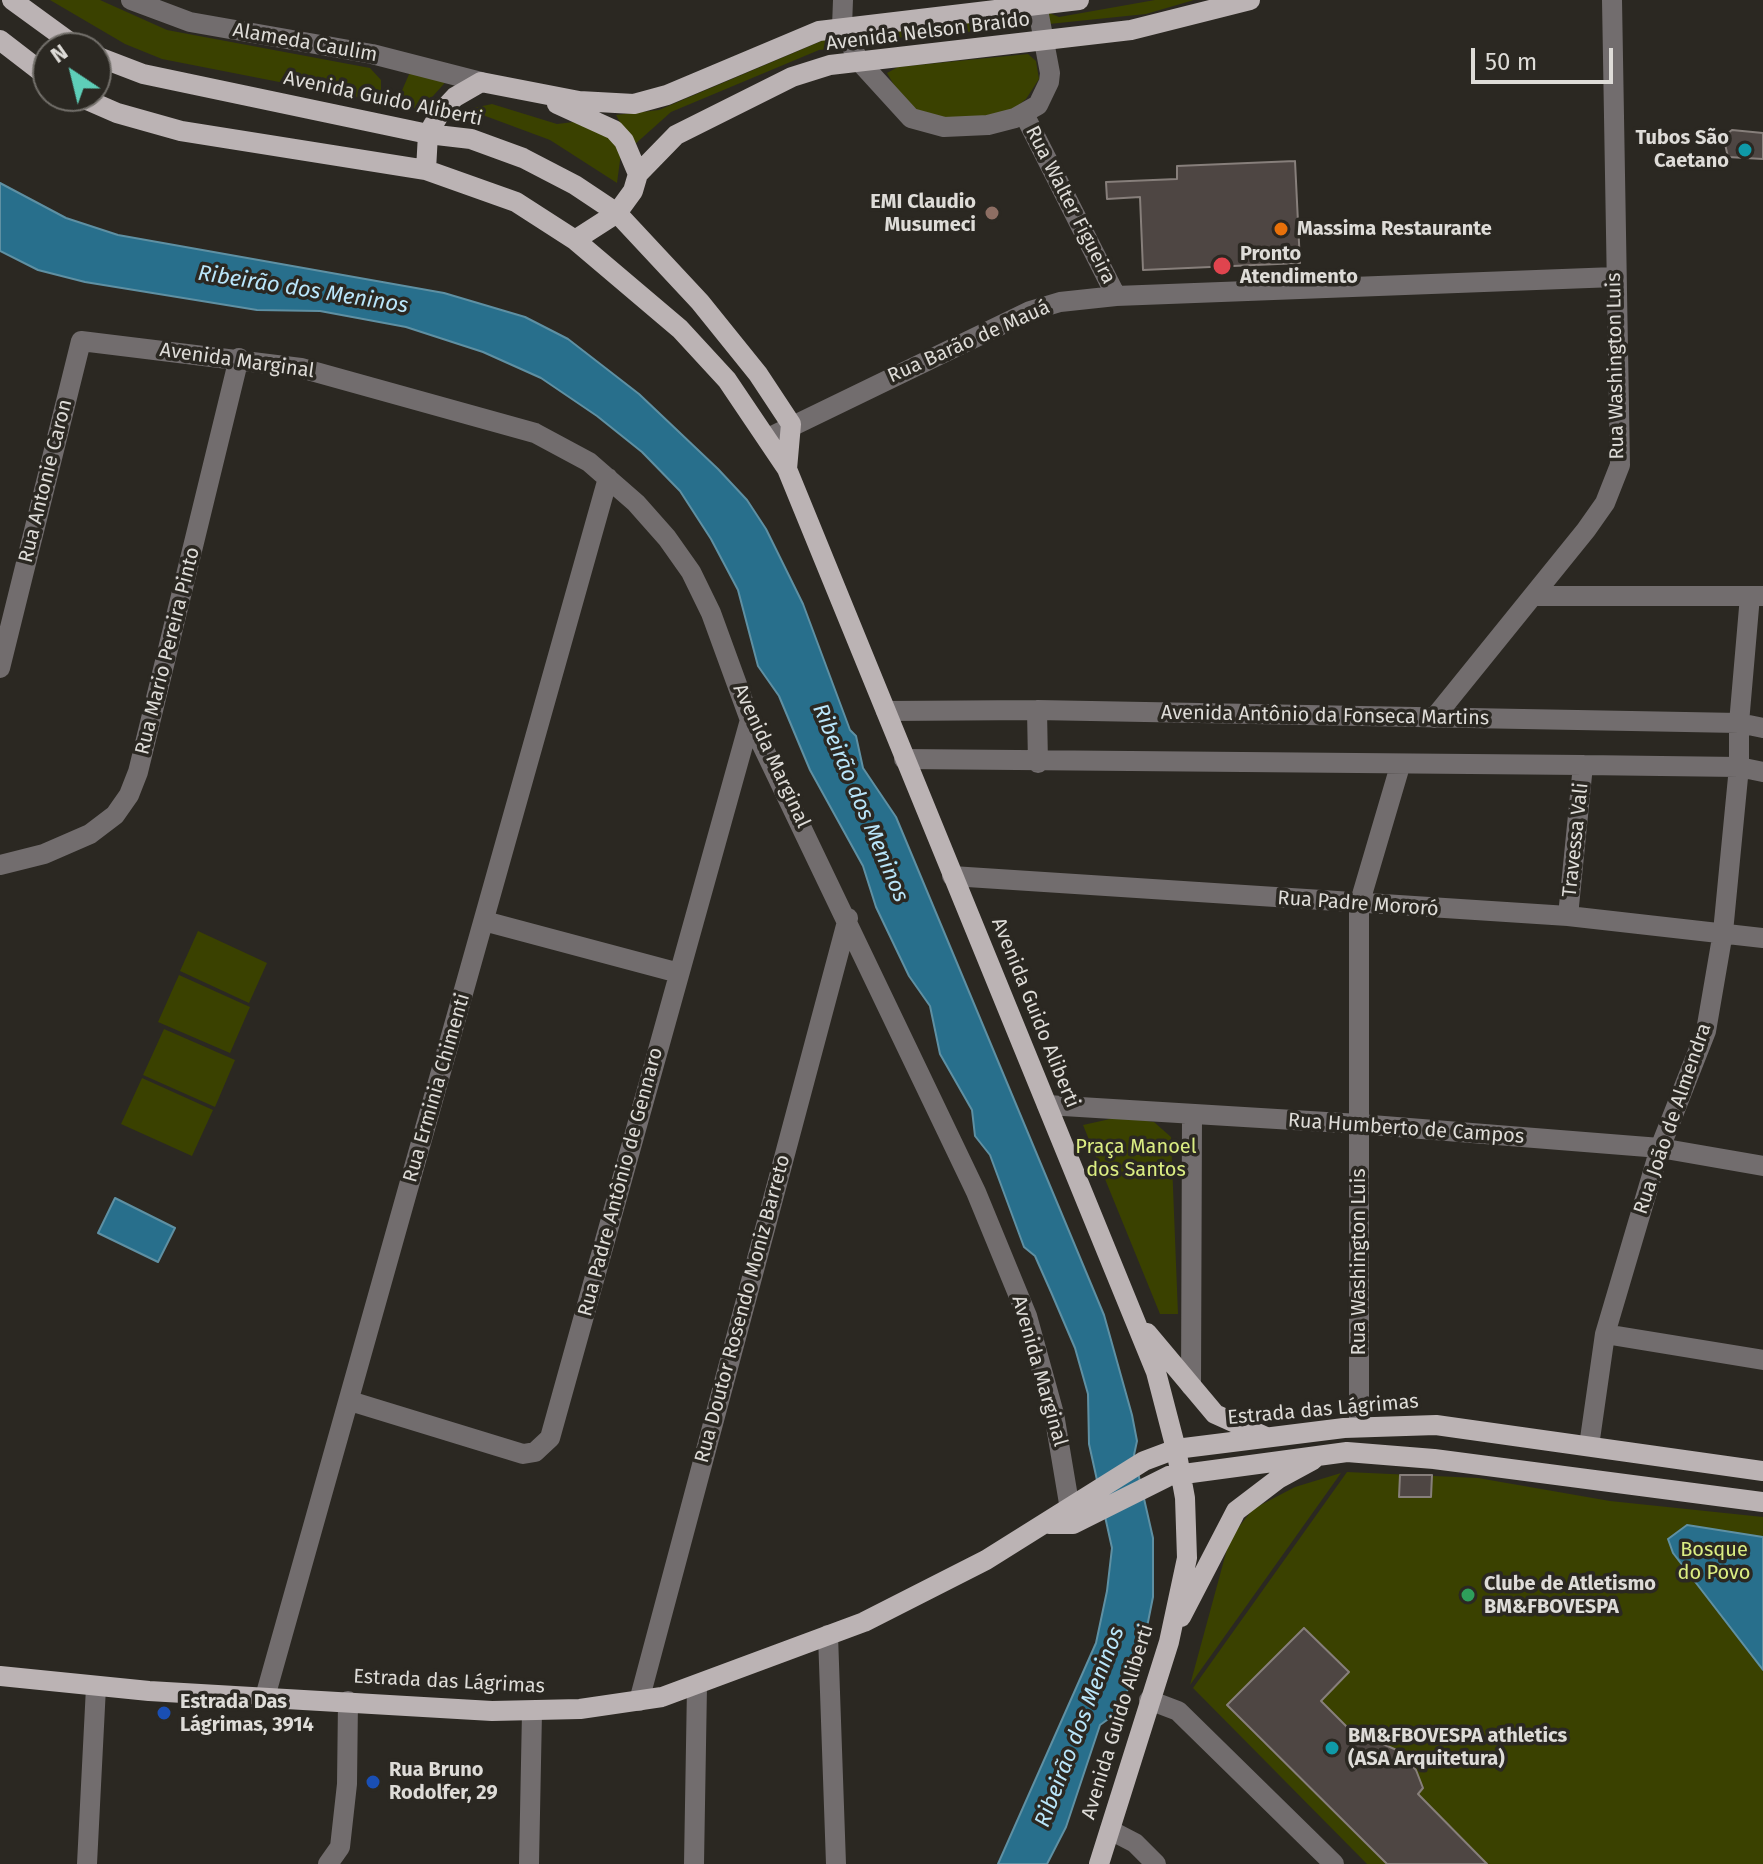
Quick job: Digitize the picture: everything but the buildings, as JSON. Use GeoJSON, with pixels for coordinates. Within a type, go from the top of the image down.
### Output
{"type":"FeatureCollection","features":[{"type":"Feature","properties":{"kind":"main road"},"geometry":{"type":"LineString","coordinates":[[12,0],[53,32]]}},
{"type":"Feature","properties":{"kind":"main road","name":"Avenida Nelson Braido"},"geometry":{"type":"LineString","coordinates":[[481,82],[539,95],[621,104],[647,102],[802,37],[842,27],[1079,0]]}},
{"type":"Feature","properties":{"kind":"main road","name":"Avenida Nelson Braido"},"geometry":{"type":"LineString","coordinates":[[575,240],[617,213],[633,191],[638,174],[676,135],[792,77],[830,65],[1045,42],[1173,22],[1250,0]]}},
{"type":"Feature","properties":{"kind":"main road"},"geometry":{"type":"LineString","coordinates":[[0,40],[32,65]]}},
{"type":"Feature","properties":{"kind":"main road","name":"Avenida Guido Aliberti"},"geometry":{"type":"LineString","coordinates":[[112,62],[143,74],[428,134],[471,139],[523,158],[575,185],[617,213],[700,302],[758,374],[791,424],[787,469]]}},
{"type":"Feature","properties":{"kind":"main road"},"geometry":{"type":"LineString","coordinates":[[426,170],[428,134],[455,97],[481,82]]}},
{"type":"Feature","properties":{"kind":"main road"},"geometry":{"type":"LineString","coordinates":[[539,95],[614,130],[624,141],[638,174]]}},
{"type":"Feature","properties":{"kind":"main road","name":"Avenida Guido Aliberti"},"geometry":{"type":"LineString","coordinates":[[112,111],[181,131],[426,170],[516,202],[575,240],[665,314],[703,352],[768,438],[787,469],[1156,1372],[1176,1449],[1185,1498],[1187,1558],[1169,1642],[1099,1864]]}},
{"type":"Feature","properties":{"kind":"main road"},"geometry":{"type":"LineString","coordinates":[[1132,1314],[1191,1386],[1228,1422],[1268,1438]]}},
{"type":"Feature","properties":{"kind":"main road","name":"Estrada das Lágrimas"},"geometry":{"type":"LineString","coordinates":[[1078,1511],[1144,1461],[1176,1449],[1359,1427],[1436,1425],[1763,1471]]}},
{"type":"Feature","properties":{"kind":"main road","name":"Estrada das Lágrimas"},"geometry":{"type":"LineString","coordinates":[[0,1676],[96,1687],[532,1712],[639,1701],[697,1686],[864,1622],[1049,1524],[1148,1484],[1181,1474],[1326,1454],[1347,1452],[1434,1459],[1763,1502]]}},
{"type":"Feature","properties":{"kind":"main road"},"geometry":{"type":"LineString","coordinates":[[1169,1642],[1236,1511],[1278,1479],[1326,1454]]}},
{"type":"Feature","properties":{"kind":"street","name":"Alameda Caulim"},"geometry":{"type":"LineString","coordinates":[[131,0],[190,22],[372,54],[481,82]]}},
{"type":"Feature","properties":{"kind":"street"},"geometry":{"type":"LineString","coordinates":[[843,0],[842,27],[859,61],[900,109],[925,124],[944,127],[988,125],[1024,114],[1038,105],[1049,82],[1045,42],[1033,3]]}},
{"type":"Feature","properties":{"kind":"street","name":"Rua Washington Luis"},"geometry":{"type":"LineString","coordinates":[[1434,718],[1535,596],[1605,503],[1620,465],[1612,0]]}},
{"type":"Feature","properties":{"kind":"street","name":"Rua Walter Figueira"},"geometry":{"type":"LineString","coordinates":[[1024,114],[1116,296]]}},
{"type":"Feature","properties":{"kind":"street","name":"Rua Barão de Mauá"},"geometry":{"type":"LineString","coordinates":[[768,438],[791,424],[1030,311],[1060,302],[1116,296],[1615,277]]}},
{"type":"Feature","properties":{"kind":"street","name":"Avenida Marginal"},"geometry":{"type":"LineString","coordinates":[[81,341],[301,368],[535,433],[589,462],[667,538],[691,572],[711,613],[750,720],[848,918],[976,1192],[1027,1316],[1078,1511]]}},
{"type":"Feature","properties":{"kind":"street","name":"Rua Antonie Caron"},"geometry":{"type":"LineString","coordinates":[[0,668],[81,341]]}},
{"type":"Feature","properties":{"kind":"street","name":"Rua Mario Pereira Pinto"},"geometry":{"type":"LineString","coordinates":[[0,865],[44,854],[90,834],[115,815],[129,795],[138,772],[239,358]]}},
{"type":"Feature","properties":{"kind":"street","name":"Rua Erminia Chimenti"},"geometry":{"type":"LineString","coordinates":[[265,1697],[608,478]]}},
{"type":"Feature","properties":{"kind":"street"},"geometry":{"type":"LineString","coordinates":[[1535,596],[1756,596]]}},
{"type":"Feature","properties":{"kind":"street","name":"Rua João de Almendra"},"geometry":{"type":"LineString","coordinates":[[1589,1446],[1605,1334],[1660,1148],[1706,1031],[1723,932],[1739,767],[1739,723],[1756,596]]}},
{"type":"Feature","properties":{"kind":"street"},"geometry":{"type":"LineString","coordinates":[[1037,710],[1038,763]]}},
{"type":"Feature","properties":{"kind":"street","name":"Avenida Antônio da Fonseca Martins"},"geometry":{"type":"LineString","coordinates":[[886,711],[1037,710],[1739,723],[1763,728]]}},
{"type":"Feature","properties":{"kind":"street","name":"Rua Padre Antônio de Gennaro"},"geometry":{"type":"LineString","coordinates":[[350,1401],[523,1454],[535,1452],[550,1438],[750,720]]}},
{"type":"Feature","properties":{"kind":"street"},"geometry":{"type":"LineString","coordinates":[[904,759],[1038,763],[1739,767],[1763,772]]}},
{"type":"Feature","properties":{"kind":"street","name":"Travessa Vali"},"geometry":{"type":"LineString","coordinates":[[1568,916],[1583,765]]}},
{"type":"Feature","properties":{"kind":"street","name":"Rua Washington Luis"},"geometry":{"type":"LineString","coordinates":[[1359,1427],[1359,905],[1400,766]]}},
{"type":"Feature","properties":{"kind":"street","name":"Rua Padre Mororó"},"geometry":{"type":"LineString","coordinates":[[952,876],[1359,905],[1568,916],[1763,938]]}},
{"type":"Feature","properties":{"kind":"street","name":"Rua Doutor Rosendo Moniz Barreto"},"geometry":{"type":"LineString","coordinates":[[639,1701],[848,918]]}},
{"type":"Feature","properties":{"kind":"street"},"geometry":{"type":"LineString","coordinates":[[484,921],[679,973]]}},
{"type":"Feature","properties":{"kind":"street","name":"Rua Humberto de Campos"},"geometry":{"type":"LineString","coordinates":[[1047,1105],[1359,1124],[1660,1148],[1763,1166]]}},
{"type":"Feature","properties":{"kind":"street"},"geometry":{"type":"LineString","coordinates":[[1191,1386],[1192,1115]]}},
{"type":"Feature","properties":{"kind":"street"},"geometry":{"type":"LineString","coordinates":[[1605,1334],[1763,1360]]}},
{"type":"Feature","properties":{"kind":"street"},"geometry":{"type":"LineString","coordinates":[[828,1635],[836,1864]]}},
{"type":"Feature","properties":{"kind":"street"},"geometry":{"type":"LineString","coordinates":[[694,1864],[697,1686]]}},
{"type":"Feature","properties":{"kind":"street"},"geometry":{"type":"LineString","coordinates":[[87,1864],[96,1687]]}},
{"type":"Feature","properties":{"kind":"street"},"geometry":{"type":"LineString","coordinates":[[1149,1700],[1178,1711],[1334,1864]]}},
{"type":"Feature","properties":{"kind":"street"},"geometry":{"type":"LineString","coordinates":[[338,1858],[347,1784],[348,1701]]}},
{"type":"Feature","properties":{"kind":"street"},"geometry":{"type":"LineString","coordinates":[[529,1864],[532,1712]]}},
{"type":"Feature","properties":{"kind":"street"},"geometry":{"type":"LineString","coordinates":[[1110,1830],[1135,1843],[1156,1864]]}},
{"type":"Feature","properties":{"kind":"green space"},"geometry":{"type":"Polygon","coordinates":[[[50,0],[100,0],[167,30],[370,68],[381,80],[381,89],[376,101],[162,59],[125,44],[112,36],[112,32],[105,32],[50,0]]]}},
{"type":"Feature","properties":{"kind":"green space"},"geometry":{"type":"Polygon","coordinates":[[[1155,0],[1194,0],[1146,14],[1049,24],[1049,13],[1059,17],[1155,0]]]}},
{"type":"Feature","properties":{"kind":"green space"},"geometry":{"type":"Polygon","coordinates":[[[1016,19],[1014,28],[883,39],[877,45],[874,36],[877,31],[1016,19]]]}},
{"type":"Feature","properties":{"kind":"green space"},"geometry":{"type":"Polygon","coordinates":[[[831,37],[843,38],[843,48],[819,50],[671,112],[633,146],[616,115],[659,110],[831,37]]]}},
{"type":"Feature","properties":{"kind":"green space"},"geometry":{"type":"Polygon","coordinates":[[[1028,54],[1036,61],[1039,79],[1026,99],[1009,113],[935,124],[909,111],[887,73],[898,67],[1028,54]]]}},
{"type":"Feature","properties":{"kind":"green space"},"geometry":{"type":"Polygon","coordinates":[[[410,72],[451,76],[425,105],[416,109],[397,102],[410,72]]]}},
{"type":"Feature","properties":{"kind":"green space"},"geometry":{"type":"Polygon","coordinates":[[[492,104],[557,124],[582,121],[606,131],[621,153],[617,183],[550,140],[480,114],[473,108],[492,104]]]}},
{"type":"Feature","properties":{"kind":"green space"},"geometry":{"type":"Polygon","coordinates":[[[198,931],[267,963],[249,1003],[180,971],[198,931]]]}},
{"type":"Feature","properties":{"kind":"green space"},"geometry":{"type":"Polygon","coordinates":[[[179,975],[250,1007],[230,1053],[158,1022],[179,975]]]}},
{"type":"Feature","properties":{"kind":"green space"},"geometry":{"type":"Polygon","coordinates":[[[164,1029],[235,1060],[215,1107],[143,1075],[164,1029]]]}},
{"type":"Feature","properties":{"kind":"green space"},"geometry":{"type":"Polygon","coordinates":[[[142,1078],[213,1110],[192,1156],[121,1124],[142,1078]]]}},
{"type":"Feature","properties":{"kind":"green space","name":"Praça Manoel dos Santos"},"geometry":{"type":"Polygon","coordinates":[[[1119,1117],[1154,1122],[1171,1137],[1178,1314],[1160,1314],[1083,1125],[1119,1117]]]}},
{"type":"Feature","properties":{"kind":"green space","name":"Clube de Atletismo BM&FBOVESPA"},"geometry":{"type":"Polygon","coordinates":[[[1347,1472],[1478,1478],[1610,1501],[1763,1517],[1763,1864],[1367,1864],[1193,1688],[1347,1472]]]}},
{"type":"Feature","properties":{"kind":"green space"},"geometry":{"type":"Polygon","coordinates":[[[1341,1473],[1190,1685],[1230,1538],[1253,1509],[1295,1487],[1341,1473]]]}},
{"type":"Feature","properties":{"kind":"water","name":"Ribeirão dos Meninos"},"geometry":{"type":"Polygon","coordinates":[[[0,183],[66,218],[118,235],[444,293],[525,317],[568,339],[639,394],[718,469],[747,500],[766,529],[803,604],[850,730],[856,736],[863,768],[896,817],[1104,1315],[1132,1415],[1137,1441],[1134,1455],[1153,1538],[1153,1597],[1145,1637],[1121,1710],[1100,1725],[1066,1827],[1047,1864],[998,1864],[1096,1643],[1107,1591],[1112,1548],[1089,1444],[1088,1394],[1075,1348],[1051,1292],[1035,1256],[1024,1247],[990,1155],[975,1136],[972,1110],[940,1054],[930,1006],[909,976],[876,907],[863,866],[810,770],[779,696],[758,666],[738,590],[711,539],[680,491],[642,452],[597,416],[541,378],[483,352],[406,327],[320,311],[257,310],[85,282],[38,270],[0,251],[0,183]]]}},
{"type":"Feature","properties":{"kind":"water"},"geometry":{"type":"Polygon","coordinates":[[[115,1198],[175,1228],[158,1262],[98,1233],[115,1198]]]}},
{"type":"Feature","properties":{"kind":"water"},"geometry":{"type":"Polygon","coordinates":[[[1687,1525],[1763,1537],[1763,1670],[1673,1553],[1668,1539],[1687,1525]]]}},
{"type":"Feature","properties":{"kind":"place","name":"Tubos São Caetano"},"geometry":{"type":"Point","coordinates":[1745,150]}},
{"type":"Feature","properties":{"kind":"place","name":"EMI Claudio Musumeci"},"geometry":{"type":"Point","coordinates":[992,213]}},
{"type":"Feature","properties":{"kind":"place","name":"Massima Restaurante"},"geometry":{"type":"Point","coordinates":[1281,229]}},
{"type":"Feature","properties":{"kind":"place","name":"Pronto Atendimento"},"geometry":{"type":"Point","coordinates":[1222,266]}},
{"type":"Feature","properties":{"kind":"place","name":"Clube de Atletismo BM&FBOVESPA"},"geometry":{"type":"Point","coordinates":[1468,1595]}},
{"type":"Feature","properties":{"kind":"place","name":"Estrada Das Lágrimas, 3914"},"geometry":{"type":"Point","coordinates":[164,1713]}},
{"type":"Feature","properties":{"kind":"place","name":"BM&FBOVESPA athletics (ASA Arquitetura)"},"geometry":{"type":"Point","coordinates":[1332,1748]}},
{"type":"Feature","properties":{"kind":"place","name":"Rua Bruno Rodolfer, 29"},"geometry":{"type":"Point","coordinates":[373,1782]}},
{"type":"Feature","properties":{"kind":"park label","name":"Bosque do Povo"},"geometry":{"type":"Point","coordinates":[1714,1562]}}]}
